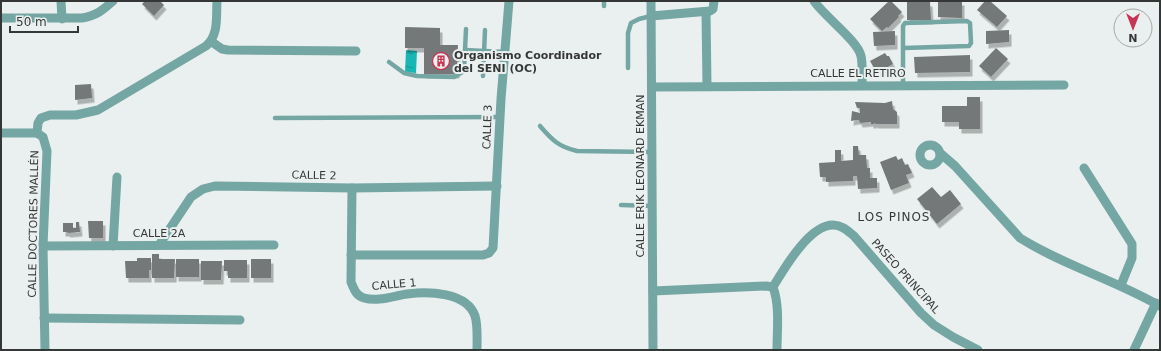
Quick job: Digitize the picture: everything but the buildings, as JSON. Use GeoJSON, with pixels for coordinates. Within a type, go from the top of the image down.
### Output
{"type":"FeatureCollection","features":[{"type":"Feature","properties":{"kind":"street"},"geometry":{"type":"LineString","coordinates":[[61,1],[62,18]]}},
{"type":"Feature","properties":{"kind":"street"},"geometry":{"type":"LineString","coordinates":[[1,18],[90,17],[97,15],[113,1]]}},
{"type":"Feature","properties":{"kind":"street"},"geometry":{"type":"LineString","coordinates":[[1,133],[38,133],[38,123],[41,118],[50,115],[76,115],[98,110],[203,49],[212,42],[216,28],[217,1]]}},
{"type":"Feature","properties":{"kind":"street","name":"CALLE 3"},"geometry":{"type":"LineString","coordinates":[[351,255],[484,255],[490,253],[493,248],[500,117],[509,1]]}},
{"type":"Feature","properties":{"kind":"street","name":"CALLE ERIK LEONARD EKMAN"},"geometry":{"type":"LineString","coordinates":[[651,1],[653,350]]}},
{"type":"Feature","properties":{"kind":"street"},"geometry":{"type":"LineString","coordinates":[[814,1],[852,41],[860,52],[862,61],[862,85]]}},
{"type":"Feature","properties":{"kind":"street"},"geometry":{"type":"LineString","coordinates":[[651,16],[711,7],[707,86]]}},
{"type":"Feature","properties":{"kind":"street"},"geometry":{"type":"LineString","coordinates":[[212,42],[222,49],[228,50],[356,51]]}},
{"type":"Feature","properties":{"kind":"street","name":"CALLE EL RETIRO"},"geometry":{"type":"LineString","coordinates":[[652,87],[1064,85]]}},
{"type":"Feature","properties":{"kind":"street","name":"CALLE DOCTORES MALLÉN"},"geometry":{"type":"LineString","coordinates":[[38,133],[43,137],[47,151],[43,246],[45,350]]}},
{"type":"Feature","properties":{"kind":"street"},"geometry":{"type":"LineString","coordinates":[[940,153],[955,166],[1020,238],[1033,247],[1121,285],[1158,305],[1134,350]]}},
{"type":"Feature","properties":{"kind":"street"},"geometry":{"type":"LineString","coordinates":[[1084,168],[1132,244],[1132,258],[1121,285]]}},
{"type":"Feature","properties":{"kind":"street"},"geometry":{"type":"LineString","coordinates":[[113,246],[117,177]]}},
{"type":"Feature","properties":{"kind":"street","name":"CALLE 2"},"geometry":{"type":"LineString","coordinates":[[159,245],[191,197],[203,189],[215,186],[352,188],[497,186]]}},
{"type":"Feature","properties":{"kind":"street","name":"CALLE 1"},"geometry":{"type":"LineString","coordinates":[[352,188],[351,282],[356,293],[363,298],[380,299],[408,294],[439,294],[453,296],[468,304],[475,316],[477,350]]}},
{"type":"Feature","properties":{"kind":"street","name":"PASEO PRINCIPAL"},"geometry":{"type":"LineString","coordinates":[[773,287],[798,250],[815,232],[825,226],[834,225],[844,228],[854,236],[921,313],[934,325],[953,338],[978,350]]}},
{"type":"Feature","properties":{"kind":"street","name":"CALLE 2A"},"geometry":{"type":"LineString","coordinates":[[43,246],[274,245]]}},
{"type":"Feature","properties":{"kind":"street"},"geometry":{"type":"LineString","coordinates":[[653,291],[766,286],[773,287],[777,308],[777,350]]}},
{"type":"Feature","properties":{"kind":"street"},"geometry":{"type":"LineString","coordinates":[[44,318],[240,320]]}},
{"type":"Feature","properties":{"kind":"lane"},"geometry":{"type":"LineString","coordinates":[[628,68],[628,33],[631,23],[638,19],[651,16]]}},
{"type":"Feature","properties":{"kind":"lane"},"geometry":{"type":"LineString","coordinates":[[903,48],[969,46],[972,42],[970,23],[967,21],[907,23],[903,26],[903,48],[903,85]]}},
{"type":"Feature","properties":{"kind":"lane"},"geometry":{"type":"LineString","coordinates":[[389,62],[399,70],[408,74],[454,77],[464,71],[466,29]]}},
{"type":"Feature","properties":{"kind":"lane"},"geometry":{"type":"LineString","coordinates":[[484,76],[485,30]]}},
{"type":"Feature","properties":{"kind":"lane"},"geometry":{"type":"LineString","coordinates":[[465,50],[505,52]]}},
{"type":"Feature","properties":{"kind":"lane"},"geometry":{"type":"LineString","coordinates":[[275,118],[500,117]]}},
{"type":"Feature","properties":{"kind":"lane"},"geometry":{"type":"LineString","coordinates":[[540,126],[553,141],[572,150],[652,152]]}},
{"type":"Feature","properties":{"kind":"lane"},"geometry":{"type":"LineString","coordinates":[[621,205],[652,206]]}},
{"type":"Feature","properties":{"kind":"water"},"geometry":{"type":"Polygon","coordinates":[[[406,50],[417,51],[416,73],[405,72],[406,50]]]}},
{"type":"Feature","properties":{"kind":"place","name":"Organismo Coordinador del SENI (OC)"},"geometry":{"type":"Point","coordinates":[441,61]}},
{"type":"Feature","properties":{"kind":"district","name":"LOS PINOS"},"geometry":{"type":"Point","coordinates":[894,217]}}]}
